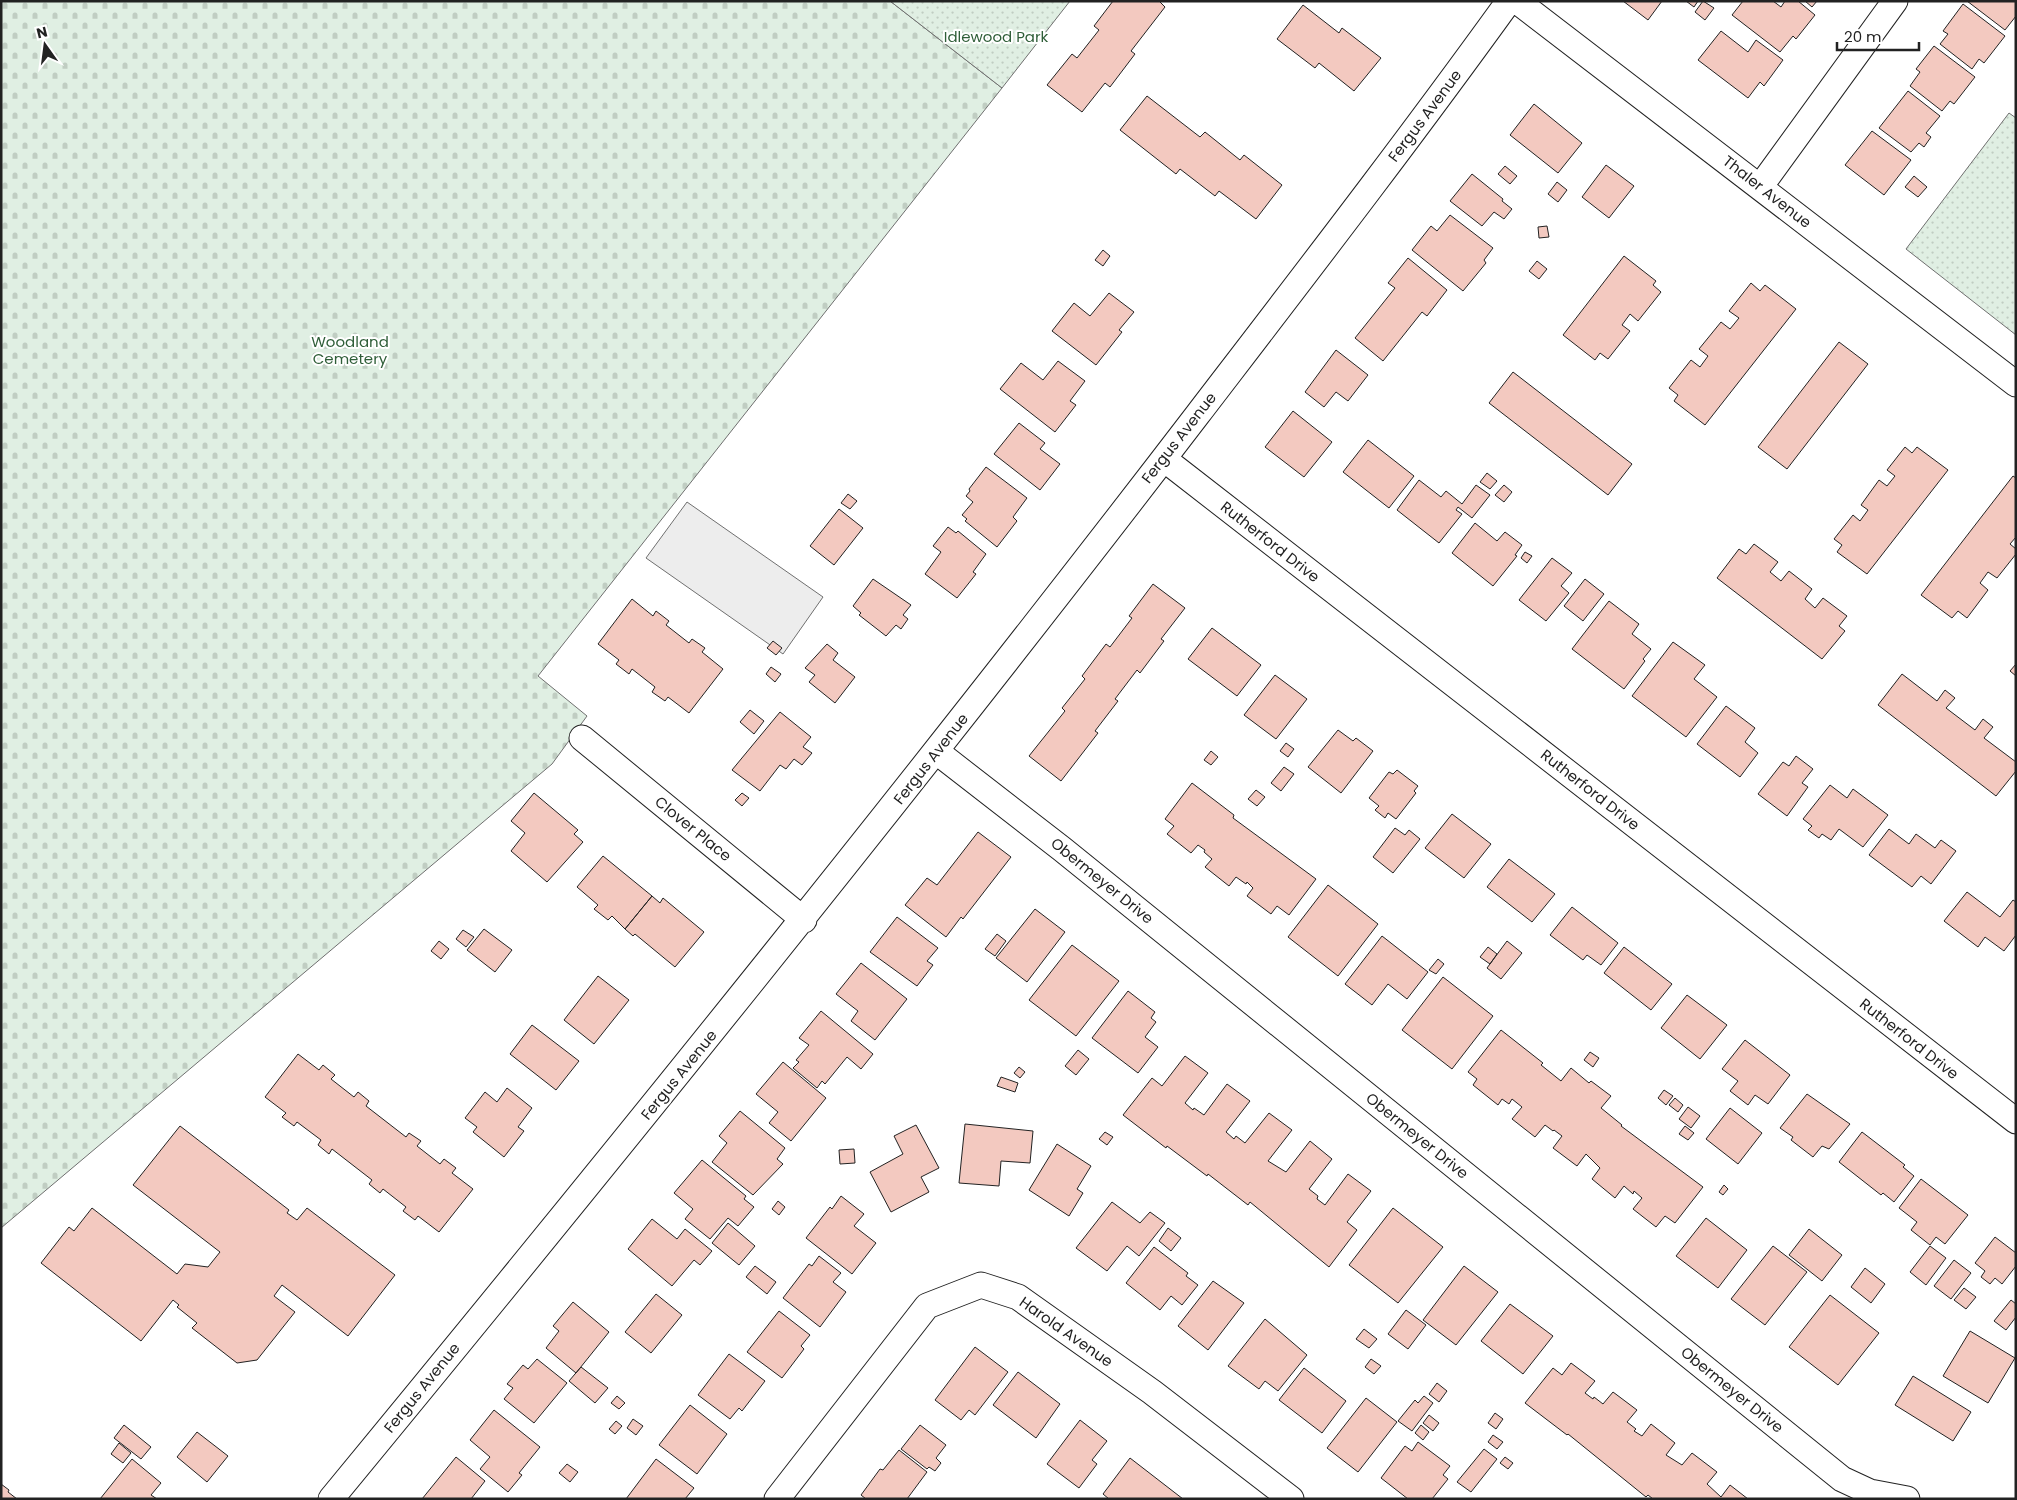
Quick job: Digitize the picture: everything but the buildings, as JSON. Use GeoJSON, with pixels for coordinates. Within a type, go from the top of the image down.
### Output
{"type":"FeatureCollection","features":[{"type":"Feature","properties":{"kind":"street","name":"Fergus Avenue"},"geometry":{"type":"LineString","coordinates":[[331,1499],[804,920],[937,752],[1363,199],[1509,1]]}},
{"type":"Feature","properties":{"kind":"street","name":"Thaler Avenue"},"geometry":{"type":"LineString","coordinates":[[1517,1],[2016,384]]}},
{"type":"Feature","properties":{"kind":"street"},"geometry":{"type":"LineString","coordinates":[[1760,187],[1895,1]]}},
{"type":"Feature","properties":{"kind":"street","name":"Rutherford Drive"},"geometry":{"type":"LineString","coordinates":[[1164,459],[2016,1121]]}},
{"type":"Feature","properties":{"kind":"street","name":"Clover Place"},"geometry":{"type":"LineString","coordinates":[[582,738],[804,920]]}},
{"type":"Feature","properties":{"kind":"street","name":"Obermeyer Drive"},"geometry":{"type":"LineString","coordinates":[[937,752],[1062,849],[1842,1479],[1870,1492],[1907,1499]]}},
{"type":"Feature","properties":{"kind":"street","name":"Harold Avenue"},"geometry":{"type":"LineString","coordinates":[[777,1499],[927,1306],[981,1285],[1018,1297],[1152,1392],[1291,1499]]}},
{"type":"Feature","properties":{"kind":"green space","name":"Woodland Cemetery"},"geometry":{"type":"Polygon","coordinates":[[[1,1],[890,1],[1002,88],[538,676],[587,716],[552,764],[1,1228],[1,1]]]}},
{"type":"Feature","properties":{"kind":"green space","name":"Idlewood Park"},"geometry":{"type":"Polygon","coordinates":[[[890,1],[1070,1],[1002,88],[890,1]]]}},
{"type":"Feature","properties":{"kind":"green space"},"geometry":{"type":"Polygon","coordinates":[[[2009,113],[2016,118],[2016,335],[1906,249],[2009,113]]]}},
{"type":"Feature","properties":{"kind":"shaded area"},"geometry":{"type":"Polygon","coordinates":[[[687,502],[823,597],[783,654],[646,558],[687,502]]]}}]}
